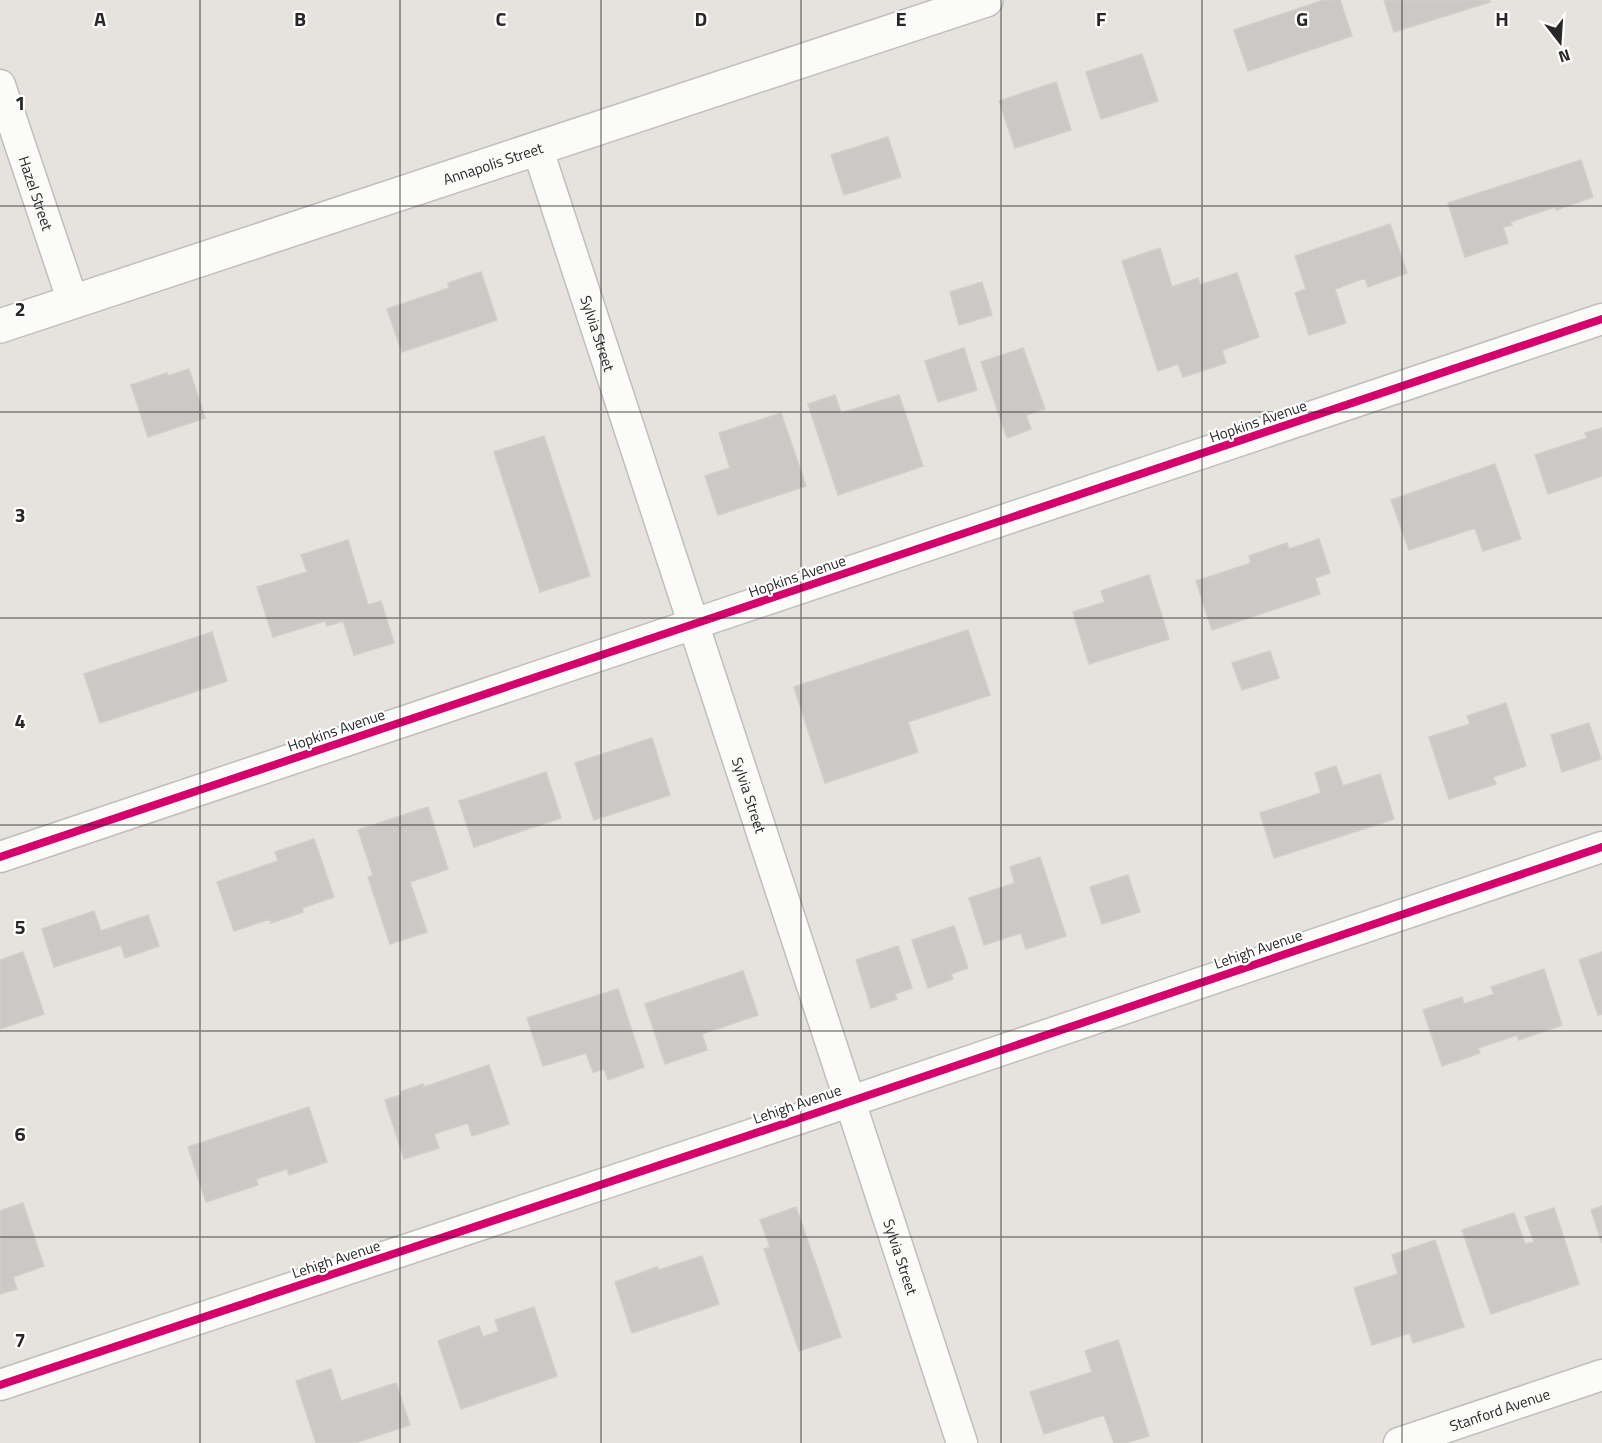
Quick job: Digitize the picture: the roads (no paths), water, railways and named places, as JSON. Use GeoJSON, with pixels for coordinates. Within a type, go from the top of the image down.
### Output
{"type":"FeatureCollection","features":[{"type":"Feature","properties":{"kind":"street","name":"Annapolis Street"},"geometry":{"type":"LineString","coordinates":[[0,326],[986,0]]}},
{"type":"Feature","properties":{"kind":"street","name":"Hazel Street"},"geometry":{"type":"LineString","coordinates":[[0,85],[73,302]]}},
{"type":"Feature","properties":{"kind":"street","name":"Sylvia Street"},"geometry":{"type":"LineString","coordinates":[[537,147],[962,1443]]}},
{"type":"Feature","properties":{"kind":"street","name":"Hopkins Avenue"},"geometry":{"type":"LineString","coordinates":[[0,857],[1602,320]]}},
{"type":"Feature","properties":{"kind":"street","name":"Lehigh Avenue"},"geometry":{"type":"LineString","coordinates":[[0,1385],[1602,847]]}},
{"type":"Feature","properties":{"kind":"street","name":"Stanford Avenue"},"geometry":{"type":"LineString","coordinates":[[1399,1443],[1602,1375]]}}]}
